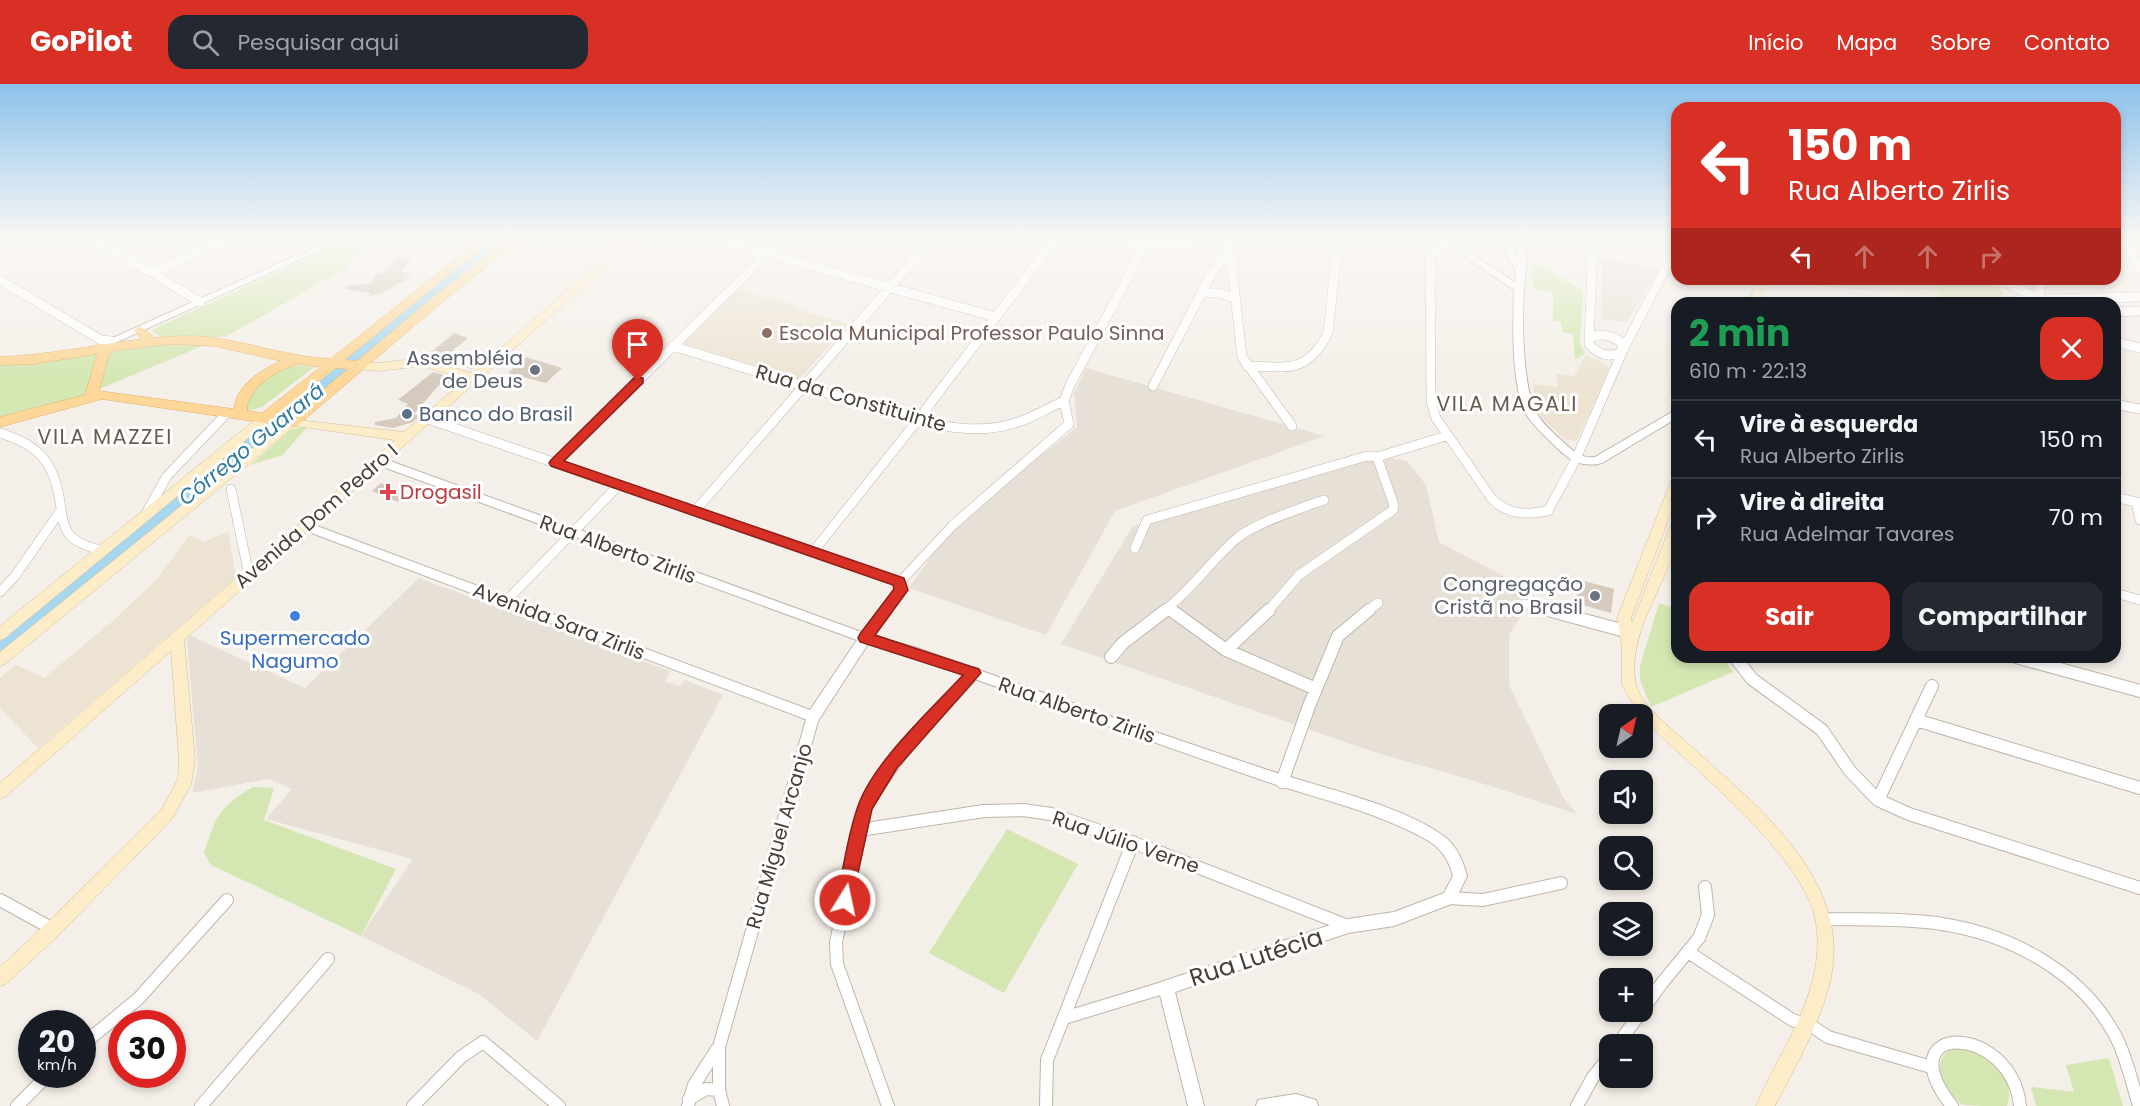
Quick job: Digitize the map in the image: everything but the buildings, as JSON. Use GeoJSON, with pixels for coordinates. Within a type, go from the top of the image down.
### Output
{"type":"FeatureCollection","features":[{"type":"Feature","properties":{"kind":"main road"},"geometry":{"type":"LineString","coordinates":[[0,660],[434,287]]}},
{"type":"Feature","properties":{"kind":"main road"},"geometry":{"type":"LineString","coordinates":[[0,634],[144,517],[279,420],[347,364],[455,287]]}},
{"type":"Feature","properties":{"kind":"main road","name":"Avenida Dom Pedro I"},"geometry":{"type":"LineString","coordinates":[[0,792],[579,287]]}},
{"type":"Feature","properties":{"kind":"main road"},"geometry":{"type":"LineString","coordinates":[[140,330],[153,343]]}},
{"type":"Feature","properties":{"kind":"main road"},"geometry":{"type":"LineString","coordinates":[[0,361],[52,356],[110,345],[187,340],[214,341],[295,360],[379,367],[421,362],[476,378]]}},
{"type":"Feature","properties":{"kind":"main road"},"geometry":{"type":"LineString","coordinates":[[91,398],[103,354],[110,345]]}},
{"type":"Feature","properties":{"kind":"main road"},"geometry":{"type":"LineString","coordinates":[[242,415],[240,409],[244,395],[269,371],[295,360]]}},
{"type":"Feature","properties":{"kind":"main road"},"geometry":{"type":"LineString","coordinates":[[0,422],[91,398],[111,395],[407,437]]}},
{"type":"Feature","properties":{"kind":"main road"},"geometry":{"type":"LineString","coordinates":[[1671,497],[1624,618],[1630,637],[1629,685],[1638,703],[1658,725],[1768,831],[1807,882],[1820,906],[1823,919],[1826,942],[1824,970],[1807,1023],[1765,1106]]}},
{"type":"Feature","properties":{"kind":"main road"},"geometry":{"type":"LineString","coordinates":[[1630,637],[1671,540]]}},
{"type":"Feature","properties":{"kind":"main road"},"geometry":{"type":"LineString","coordinates":[[1653,543],[1668,548]]}},
{"type":"Feature","properties":{"kind":"main road"},"geometry":{"type":"LineString","coordinates":[[0,978],[53,929],[167,814],[186,780],[187,760],[177,638]]}},
{"type":"Feature","properties":{"kind":"street"},"geometry":{"type":"LineString","coordinates":[[11,287],[110,345],[234,287]]}},
{"type":"Feature","properties":{"kind":"street"},"geometry":{"type":"LineString","coordinates":[[175,287],[200,302]]}},
{"type":"Feature","properties":{"kind":"street"},"geometry":{"type":"LineString","coordinates":[[555,463],[734,287]]}},
{"type":"Feature","properties":{"kind":"street"},"geometry":{"type":"LineString","coordinates":[[885,287],[996,317]]}},
{"type":"Feature","properties":{"kind":"street"},"geometry":{"type":"LineString","coordinates":[[813,552],[1019,287]]}},
{"type":"Feature","properties":{"kind":"street"},"geometry":{"type":"LineString","coordinates":[[865,638],[901,590],[900,582],[952,525],[1069,424],[1070,418],[1065,402],[1070,385],[1123,287]]}},
{"type":"Feature","properties":{"kind":"street"},"geometry":{"type":"LineString","coordinates":[[1153,386],[1205,287]]}},
{"type":"Feature","properties":{"kind":"street"},"geometry":{"type":"LineString","coordinates":[[1234,287],[1240,350],[1247,366],[1292,426]]}},
{"type":"Feature","properties":{"kind":"street"},"geometry":{"type":"LineString","coordinates":[[1247,366],[1294,366],[1305,362],[1324,344],[1328,333],[1333,287]]}},
{"type":"Feature","properties":{"kind":"street"},"geometry":{"type":"LineString","coordinates":[[1431,287],[1431,401],[1436,418],[1446,436],[1492,499],[1508,511],[1525,515],[1542,514],[1552,507],[1576,459],[1615,367],[1656,287]]}},
{"type":"Feature","properties":{"kind":"street"},"geometry":{"type":"LineString","coordinates":[[1515,287],[1519,289],[1520,333],[1528,406],[1537,422],[1576,459],[1588,462],[1598,460],[1671,417]]}},
{"type":"Feature","properties":{"kind":"street"},"geometry":{"type":"LineString","coordinates":[[1592,287],[1590,347],[1604,355],[1615,367]]}},
{"type":"Feature","properties":{"kind":"street"},"geometry":{"type":"LineString","coordinates":[[2013,287],[2032,297]]}},
{"type":"Feature","properties":{"kind":"street"},"geometry":{"type":"LineString","coordinates":[[695,511],[890,288]]}},
{"type":"Feature","properties":{"kind":"street"},"geometry":{"type":"LineString","coordinates":[[1202,293],[1219,293],[1235,298]]}},
{"type":"Feature","properties":{"kind":"street"},"geometry":{"type":"LineString","coordinates":[[2121,298],[2140,297]]}},
{"type":"Feature","properties":{"kind":"street"},"geometry":{"type":"LineString","coordinates":[[2121,312],[2140,311]]}},
{"type":"Feature","properties":{"kind":"street"},"geometry":{"type":"LineString","coordinates":[[1591,324],[1604,334],[1618,339],[1629,338]]}},
{"type":"Feature","properties":{"kind":"street"},"geometry":{"type":"LineString","coordinates":[[1589,339],[1594,335],[1604,334]]}},
{"type":"Feature","properties":{"kind":"street"},"geometry":{"type":"LineString","coordinates":[[1618,339],[1623,344],[1623,351]]}},
{"type":"Feature","properties":{"kind":"street"},"geometry":{"type":"LineString","coordinates":[[2121,343],[2140,348]]}},
{"type":"Feature","properties":{"kind":"street","name":"Rua da Constituinte"},"geometry":{"type":"LineString","coordinates":[[673,346],[917,421],[960,428],[1002,426],[1021,421],[1065,402]]}},
{"type":"Feature","properties":{"kind":"street"},"geometry":{"type":"LineString","coordinates":[[1604,355],[1613,356],[1623,351]]}},
{"type":"Feature","properties":{"kind":"street"},"geometry":{"type":"LineString","coordinates":[[2121,405],[2140,410]]}},
{"type":"Feature","properties":{"kind":"street"},"geometry":{"type":"LineString","coordinates":[[144,517],[167,476],[227,413]]}},
{"type":"Feature","properties":{"kind":"street"},"geometry":{"type":"LineString","coordinates":[[15,418],[3,434],[25,441],[41,453],[56,481],[63,523],[72,537],[102,551]]}},
{"type":"Feature","properties":{"kind":"street"},"geometry":{"type":"LineString","coordinates":[[428,419],[900,582]]}},
{"type":"Feature","properties":{"kind":"street"},"geometry":{"type":"LineString","coordinates":[[1135,548],[1147,520],[1367,456],[1377,457],[1446,436]]}},
{"type":"Feature","properties":{"kind":"street"},"geometry":{"type":"LineString","coordinates":[[1226,650],[1267,612],[1299,575],[1393,510],[1394,505],[1377,457]]}},
{"type":"Feature","properties":{"kind":"street","name":"Rua Alberto Zirlis"},"geometry":{"type":"LineString","coordinates":[[379,461],[865,638],[974,673],[1282,782],[1369,807],[1434,837],[1453,855],[1460,876],[1449,898]]}},
{"type":"Feature","properties":{"kind":"street"},"geometry":{"type":"LineString","coordinates":[[506,601],[619,485]]}},
{"type":"Feature","properties":{"kind":"street"},"geometry":{"type":"LineString","coordinates":[[231,489],[249,574]]}},
{"type":"Feature","properties":{"kind":"street"},"geometry":{"type":"LineString","coordinates":[[2121,499],[2138,503],[2140,520]]}},
{"type":"Feature","properties":{"kind":"street"},"geometry":{"type":"LineString","coordinates":[[1111,657],[1123,643],[1202,578],[1226,547],[1237,538],[1290,511],[1324,500]]}},
{"type":"Feature","properties":{"kind":"street"},"geometry":{"type":"LineString","coordinates":[[0,592],[15,576],[61,510]]}},
{"type":"Feature","properties":{"kind":"street","name":"Avenida Sara Zirlis"},"geometry":{"type":"LineString","coordinates":[[305,526],[813,717]]}},
{"type":"Feature","properties":{"kind":"street"},"geometry":{"type":"LineString","coordinates":[[2121,595],[2140,600]]}},
{"type":"Feature","properties":{"kind":"street"},"geometry":{"type":"LineString","coordinates":[[1282,782],[1338,636],[1378,603]]}},
{"type":"Feature","properties":{"kind":"street"},"geometry":{"type":"LineString","coordinates":[[1516,606],[1527,604],[1630,637]]}},
{"type":"Feature","properties":{"kind":"street"},"geometry":{"type":"LineString","coordinates":[[1168,608],[1226,650],[1316,689]]}},
{"type":"Feature","properties":{"kind":"street","name":"Rua Miguel Arcanjo"},"geometry":{"type":"LineString","coordinates":[[719,1047],[813,717],[865,638]]}},
{"type":"Feature","properties":{"kind":"street"},"geometry":{"type":"LineString","coordinates":[[1740,663],[1752,679],[1822,730],[1850,771],[1878,800],[1918,817],[2140,888]]}},
{"type":"Feature","properties":{"kind":"street"},"geometry":{"type":"LineString","coordinates":[[2039,663],[2140,690]]}},
{"type":"Feature","properties":{"kind":"street"},"geometry":{"type":"LineString","coordinates":[[888,1106],[837,964],[836,942],[865,809],[873,792],[892,764],[974,673]]}},
{"type":"Feature","properties":{"kind":"street"},"geometry":{"type":"LineString","coordinates":[[1878,800],[1932,686]]}},
{"type":"Feature","properties":{"kind":"street"},"geometry":{"type":"LineString","coordinates":[[1916,720],[2140,788]]}},
{"type":"Feature","properties":{"kind":"street","name":"Rua Júlio Verne"},"geometry":{"type":"LineString","coordinates":[[860,830],[943,816],[1022,810],[1064,817],[1348,926]]}},
{"type":"Feature","properties":{"kind":"street"},"geometry":{"type":"LineString","coordinates":[[1046,1106],[1047,1060],[1133,842]]}},
{"type":"Feature","properties":{"kind":"street"},"geometry":{"type":"LineString","coordinates":[[1449,898],[1484,900],[1561,883]]}},
{"type":"Feature","properties":{"kind":"street"},"geometry":{"type":"LineString","coordinates":[[1626,1034],[1700,938],[1708,915],[1705,887]]}},
{"type":"Feature","properties":{"kind":"street","name":"Rua Lutécia"},"geometry":{"type":"LineString","coordinates":[[1064,1017],[1166,987],[1348,926],[1394,919],[1449,898]]}},
{"type":"Feature","properties":{"kind":"street"},"geometry":{"type":"LineString","coordinates":[[0,900],[53,929]]}},
{"type":"Feature","properties":{"kind":"street"},"geometry":{"type":"LineString","coordinates":[[96,1034],[138,999],[228,900]]}},
{"type":"Feature","properties":{"kind":"street"},"geometry":{"type":"LineString","coordinates":[[1823,919],[1944,924],[1993,937],[2038,958],[2071,981],[2104,1017],[2124,1056],[2139,1106]]}},
{"type":"Feature","properties":{"kind":"street"},"geometry":{"type":"LineString","coordinates":[[1688,952],[1794,1021],[1807,1023],[1828,1037],[1931,1067]]}},
{"type":"Feature","properties":{"kind":"street"},"geometry":{"type":"LineString","coordinates":[[201,1106],[328,959]]}},
{"type":"Feature","properties":{"kind":"street"},"geometry":{"type":"LineString","coordinates":[[1166,987],[1196,1106]]}},
{"type":"Feature","properties":{"kind":"street"},"geometry":{"type":"LineString","coordinates":[[413,1106],[461,1057],[483,1042],[559,1106]]}},
{"type":"Feature","properties":{"kind":"street"},"geometry":{"type":"LineString","coordinates":[[1952,1106],[1934,1081],[1931,1067],[1933,1056],[1939,1047],[1962,1042],[1976,1046],[2003,1065],[2013,1078],[2019,1092],[2020,1106]]}},
{"type":"Feature","properties":{"kind":"street"},"geometry":{"type":"LineString","coordinates":[[719,1047],[719,1090],[723,1106]]}},
{"type":"Feature","properties":{"kind":"street"},"geometry":{"type":"LineString","coordinates":[[689,1102],[694,1085],[719,1047]]}},
{"type":"Feature","properties":{"kind":"street"},"geometry":{"type":"LineString","coordinates":[[1577,1106],[1599,1070]]}},
{"type":"Feature","properties":{"kind":"street"},"geometry":{"type":"LineString","coordinates":[[17,1106],[35,1088]]}},
{"type":"Feature","properties":{"kind":"street"},"geometry":{"type":"LineString","coordinates":[[689,1102],[706,1089],[719,1090]]}},
{"type":"Feature","properties":{"kind":"street"},"geometry":{"type":"LineString","coordinates":[[1264,1106],[1296,1102],[1310,1106]]}},
{"type":"Feature","properties":{"kind":"shaded area"},"geometry":{"type":"Polygon","coordinates":[[[1602,287],[1648,287],[1627,322],[1601,319],[1602,287]]]}},
{"type":"Feature","properties":{"kind":"shaded area"},"geometry":{"type":"Polygon","coordinates":[[[1824,287],[1937,287],[1941,296],[1824,287]]]}},
{"type":"Feature","properties":{"kind":"shaded area","name":"Escola Municipal Professor Paulo Sinna"},"geometry":{"type":"Polygon","coordinates":[[[737,289],[795,305],[793,308],[849,324],[799,379],[682,343],[737,289]]]}},
{"type":"Feature","properties":{"kind":"shaded area"},"geometry":{"type":"Polygon","coordinates":[[[1586,355],[1606,364],[1609,369],[1578,438],[1576,441],[1565,440],[1537,410],[1533,384],[1558,387],[1556,374],[1574,376],[1586,355]]]}},
{"type":"Feature","properties":{"kind":"shaded area"},"geometry":{"type":"Polygon","coordinates":[[[1086,368],[1324,436],[1115,511],[1046,635],[909,588],[939,545],[982,502],[1077,427],[1074,393],[1086,368]]]}},
{"type":"Feature","properties":{"kind":"shaded area"},"geometry":{"type":"Polygon","coordinates":[[[1368,454],[1407,461],[1426,485],[1439,542],[1523,586],[1522,614],[1509,635],[1509,685],[1563,797],[1577,814],[1377,753],[1061,644],[1133,526],[1368,454]]]}},
{"type":"Feature","properties":{"kind":"shaded area"},"geometry":{"type":"Polygon","coordinates":[[[228,532],[236,577],[38,748],[0,708],[0,678],[16,665],[44,678],[114,620],[157,579],[190,535],[204,542],[228,532]]]}},
{"type":"Feature","properties":{"kind":"shaded area"},"geometry":{"type":"Polygon","coordinates":[[[419,578],[670,671],[665,682],[680,686],[685,680],[723,695],[537,1041],[479,994],[361,936],[413,859],[266,819],[292,789],[269,779],[192,793],[198,767],[187,642],[189,635],[305,688],[419,578]]]}},
{"type":"Feature","properties":{"kind":"green space"},"geometry":{"type":"Polygon","coordinates":[[[246,287],[313,287],[225,337],[161,337],[151,330],[246,287]]]}},
{"type":"Feature","properties":{"kind":"green space"},"geometry":{"type":"Polygon","coordinates":[[[1533,287],[1576,287],[1583,291],[1580,344],[1585,354],[1575,359],[1573,334],[1562,332],[1561,322],[1553,321],[1553,292],[1533,289],[1533,287]]]}},
{"type":"Feature","properties":{"kind":"green space"},"geometry":{"type":"Polygon","coordinates":[[[1937,287],[1998,287],[2004,294],[2000,297],[1941,297],[1937,287]]]}},
{"type":"Feature","properties":{"kind":"green space"},"geometry":{"type":"Polygon","coordinates":[[[154,345],[205,345],[99,389],[110,351],[154,345]]]}},
{"type":"Feature","properties":{"kind":"green space"},"geometry":{"type":"Polygon","coordinates":[[[98,353],[85,396],[0,417],[0,365],[31,364],[98,353]]]}},
{"type":"Feature","properties":{"kind":"green space"},"geometry":{"type":"Polygon","coordinates":[[[287,365],[314,367],[262,407],[249,411],[245,409],[243,400],[266,374],[287,365]]]}},
{"type":"Feature","properties":{"kind":"green space"},"geometry":{"type":"Polygon","coordinates":[[[307,427],[283,455],[250,465],[291,430],[307,427]]]}},
{"type":"Feature","properties":{"kind":"green space"},"geometry":{"type":"Polygon","coordinates":[[[1659,603],[1671,607],[1671,663],[1726,663],[1733,672],[1653,706],[1650,704],[1640,680],[1640,666],[1659,603]]]}},
{"type":"Feature","properties":{"kind":"green space"},"geometry":{"type":"Polygon","coordinates":[[[253,787],[274,788],[264,820],[396,869],[361,936],[211,865],[204,853],[220,814],[232,801],[253,787]]]}},
{"type":"Feature","properties":{"kind":"green space"},"geometry":{"type":"Polygon","coordinates":[[[1007,829],[1078,864],[1004,993],[929,953],[1007,829]]]}},
{"type":"Feature","properties":{"kind":"green space"},"geometry":{"type":"Polygon","coordinates":[[[1953,1048],[1975,1053],[1995,1065],[2008,1083],[2007,1106],[1964,1105],[1950,1094],[1941,1077],[1940,1069],[1945,1053],[1953,1048]]]}},
{"type":"Feature","properties":{"kind":"green space"},"geometry":{"type":"Polygon","coordinates":[[[2109,1058],[2123,1106],[2036,1106],[2031,1087],[2074,1092],[2066,1065],[2109,1058]]]}},
{"type":"Feature","properties":{"kind":"waterway","name":"Córrego Guarará"},"geometry":{"type":"LineString","coordinates":[[0,648],[439,287]]}},
{"type":"Feature","properties":{"kind":"place","name":"Escola Municipal Professor Paulo Sinna"},"geometry":{"type":"Point","coordinates":[767,333]}},
{"type":"Feature","properties":{"kind":"place","name":"Assembléia de Deus"},"geometry":{"type":"Point","coordinates":[535,370]}},
{"type":"Feature","properties":{"kind":"place","name":"Banco do Brasil"},"geometry":{"type":"Point","coordinates":[407,414]}},
{"type":"Feature","properties":{"kind":"place","name":"Drogasil"},"geometry":{"type":"Point","coordinates":[388,492]}},
{"type":"Feature","properties":{"kind":"place","name":"Congregação Cristã no Brasil"},"geometry":{"type":"Point","coordinates":[1595,596]}},
{"type":"Feature","properties":{"kind":"place","name":"Supermercado Nagumo"},"geometry":{"type":"Point","coordinates":[295,616]}},
{"type":"Feature","properties":{"kind":"district","name":"VILA MAGALI"},"geometry":{"type":"Point","coordinates":[1507,403]}},
{"type":"Feature","properties":{"kind":"district","name":"VILA MAZZEI"},"geometry":{"type":"Point","coordinates":[105,436]}},
{"type":"Feature","properties":{"kind":"route"},"geometry":{"type":"LineString","coordinates":[[638,381],[555,463],[900,582],[901,590],[865,638],[974,673],[892,764],[873,792],[865,809],[845,900]]}}]}
